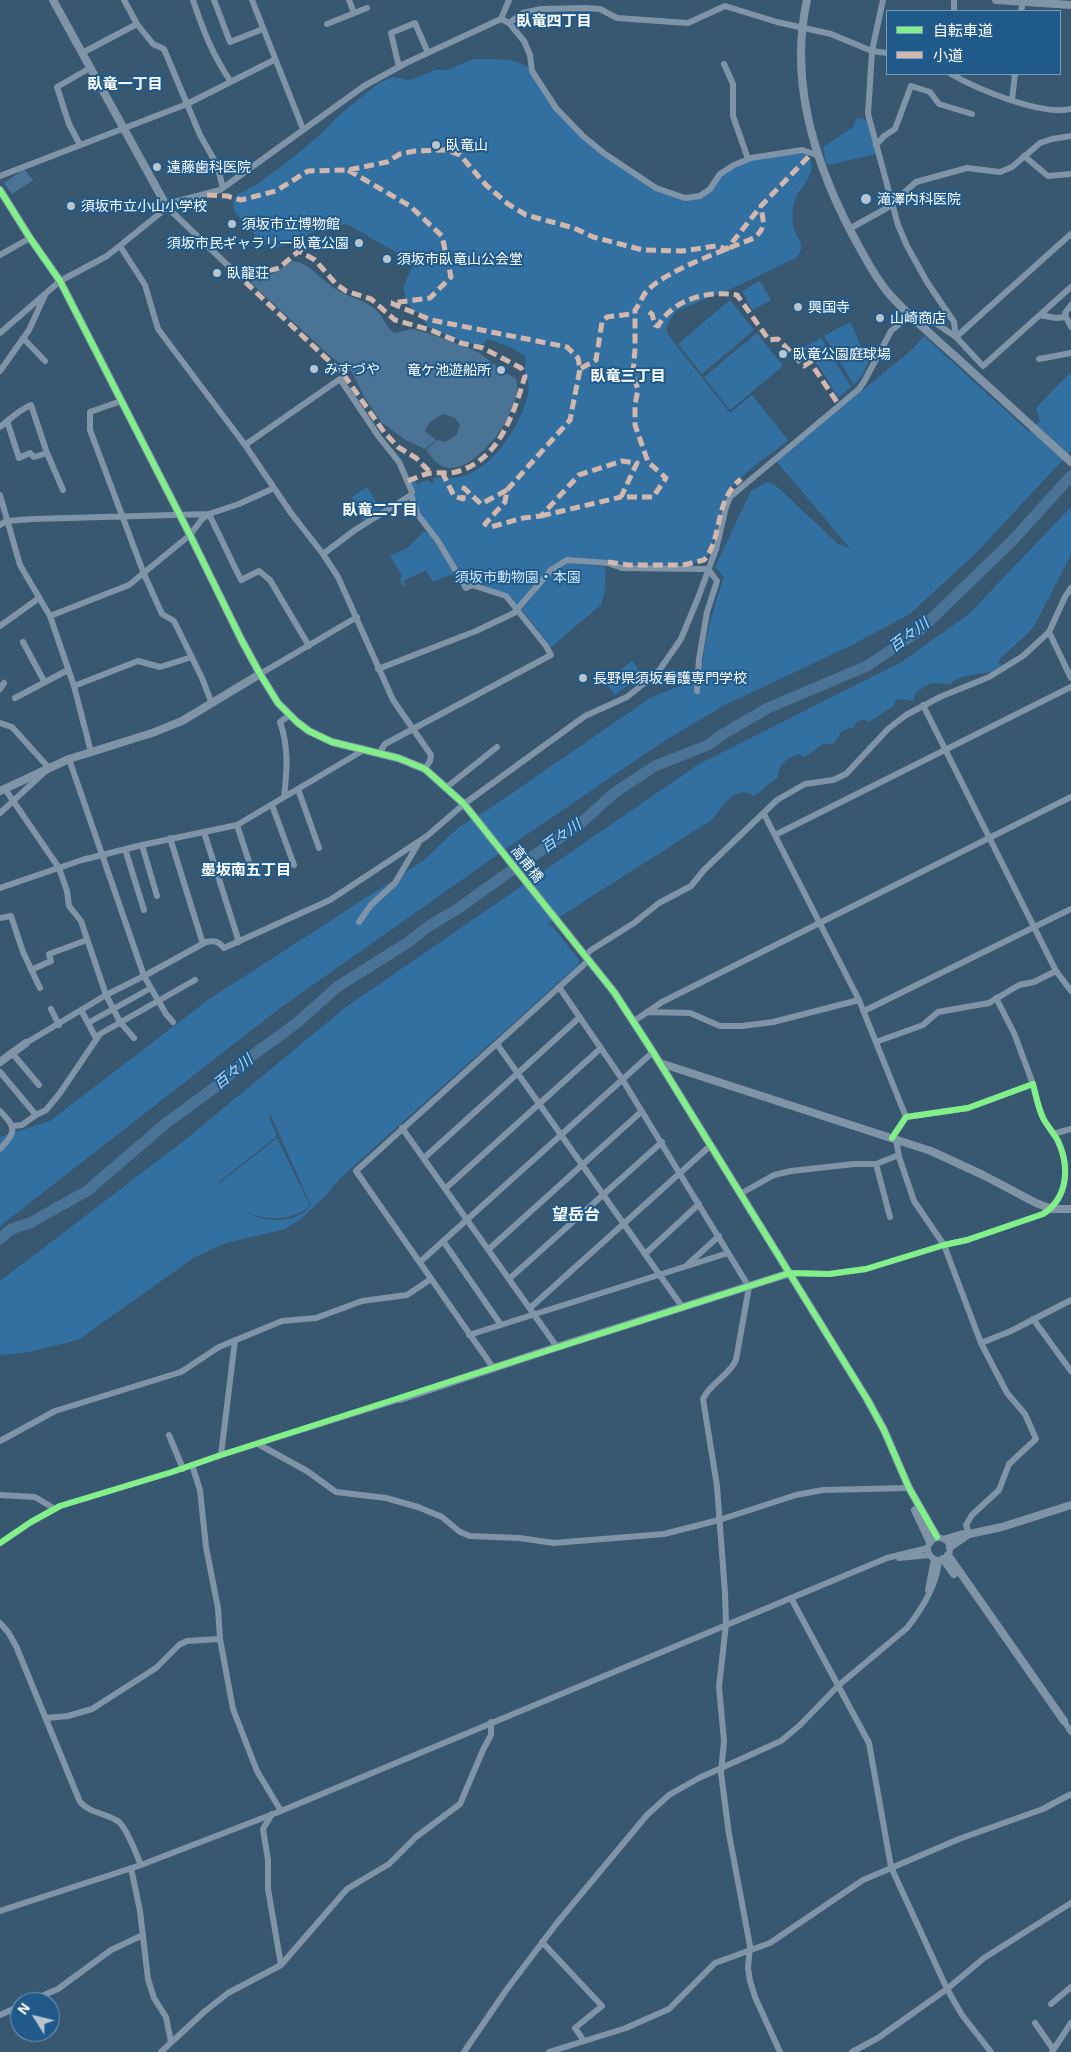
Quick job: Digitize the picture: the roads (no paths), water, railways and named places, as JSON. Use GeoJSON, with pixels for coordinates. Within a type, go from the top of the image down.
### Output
{"type":"FeatureCollection","features":[{"type":"Feature","properties":{"kind":"street"},"geometry":{"type":"LineString","coordinates":[[53,0],[167,207],[241,278]]}},
{"type":"Feature","properties":{"kind":"street"},"geometry":{"type":"LineString","coordinates":[[124,0],[137,24],[153,44],[164,50],[200,135],[217,165],[223,188]]}},
{"type":"Feature","properties":{"kind":"street"},"geometry":{"type":"LineString","coordinates":[[193,0],[204,34],[231,82]]}},
{"type":"Feature","properties":{"kind":"street"},"geometry":{"type":"LineString","coordinates":[[214,0],[230,42],[263,29]]}},
{"type":"Feature","properties":{"kind":"street"},"geometry":{"type":"LineString","coordinates":[[252,0],[274,60],[303,129]]}},
{"type":"Feature","properties":{"kind":"street"},"geometry":{"type":"LineString","coordinates":[[349,0],[354,13]]}},
{"type":"Feature","properties":{"kind":"street"},"geometry":{"type":"LineString","coordinates":[[0,333],[60,281],[107,256],[174,202],[223,188],[364,86],[399,67],[501,19],[509,0]]}},
{"type":"Feature","properties":{"kind":"street"},"geometry":{"type":"LineString","coordinates":[[807,0],[801,28],[802,61],[806,105],[817,154],[828,185],[849,229],[876,278],[910,315],[1071,462]]}},
{"type":"Feature","properties":{"kind":"street"},"geometry":{"type":"LineString","coordinates":[[882,0],[872,51],[868,114],[893,202],[892,206],[907,246],[927,282],[954,322],[956,337]]}},
{"type":"Feature","properties":{"kind":"street"},"geometry":{"type":"LineString","coordinates":[[996,0],[1040,1],[1071,5]]}},
{"type":"Feature","properties":{"kind":"street"},"geometry":{"type":"LineString","coordinates":[[1021,10],[1023,2]]}},
{"type":"Feature","properties":{"kind":"street"},"geometry":{"type":"LineString","coordinates":[[509,23],[523,12],[585,8],[600,9],[617,18],[688,23],[725,6],[801,28],[831,34],[872,51],[886,53]]}},
{"type":"Feature","properties":{"kind":"street"},"geometry":{"type":"LineString","coordinates":[[327,24],[367,8]]}},
{"type":"Feature","properties":{"kind":"street"},"geometry":{"type":"LineString","coordinates":[[501,19],[509,23],[524,41],[530,55],[532,71],[556,108],[583,136],[656,188],[685,198],[700,196],[710,189],[720,174],[748,159],[802,150],[817,154]]}},
{"type":"Feature","properties":{"kind":"street"},"geometry":{"type":"LineString","coordinates":[[399,67],[391,33],[415,23],[428,53]]}},
{"type":"Feature","properties":{"kind":"street"},"geometry":{"type":"LineString","coordinates":[[82,53],[137,24]]}},
{"type":"Feature","properties":{"kind":"street"},"geometry":{"type":"LineString","coordinates":[[0,176],[187,104],[274,60]]}},
{"type":"Feature","properties":{"kind":"street"},"geometry":{"type":"LineString","coordinates":[[724,64],[733,84],[733,116],[748,159]]}},
{"type":"Feature","properties":{"kind":"street"},"geometry":{"type":"LineString","coordinates":[[80,145],[69,124],[57,87],[90,68]]}},
{"type":"Feature","properties":{"kind":"street"},"geometry":{"type":"LineString","coordinates":[[953,75],[1012,100],[1045,110],[1071,109]]}},
{"type":"Feature","properties":{"kind":"street"},"geometry":{"type":"LineString","coordinates":[[1012,100],[1015,75]]}},
{"type":"Feature","properties":{"kind":"street"},"geometry":{"type":"LineString","coordinates":[[876,145],[895,128],[911,86],[930,92],[938,104],[972,114]]}},
{"type":"Feature","properties":{"kind":"street"},"geometry":{"type":"LineString","coordinates":[[849,229],[887,208],[906,193],[916,182],[967,168],[1000,172],[1012,167],[1040,143],[1071,136]]}},
{"type":"Feature","properties":{"kind":"street"},"geometry":{"type":"LineString","coordinates":[[1024,156],[1048,176],[1071,174]]}},
{"type":"Feature","properties":{"kind":"street","name":"高甫橋"},"geometry":{"type":"LineString","coordinates":[[0,190],[60,281],[260,674],[278,703],[290,716],[309,731],[332,742],[411,762],[425,769],[464,804],[557,923],[614,992],[634,1021],[790,1273],[884,1430],[909,1488]]}},
{"type":"Feature","properties":{"kind":"street"},"geometry":{"type":"LineString","coordinates":[[956,337],[1071,234]]}},
{"type":"Feature","properties":{"kind":"street"},"geometry":{"type":"LineString","coordinates":[[0,255],[30,238]]}},
{"type":"Feature","properties":{"kind":"street"},"geometry":{"type":"LineString","coordinates":[[120,246],[145,285],[158,329],[245,445],[291,513],[323,554],[338,577],[393,700],[431,755],[430,762],[425,769]]}},
{"type":"Feature","properties":{"kind":"street"},"geometry":{"type":"LineString","coordinates":[[920,324],[934,322],[956,337],[983,366],[1071,287]]}},
{"type":"Feature","properties":{"kind":"street"},"geometry":{"type":"LineString","coordinates":[[0,371],[23,338],[46,292]]}},
{"type":"Feature","properties":{"kind":"street"},"geometry":{"type":"LineString","coordinates":[[1071,305],[1065,313],[1071,327]]}},
{"type":"Feature","properties":{"kind":"street"},"geometry":{"type":"LineString","coordinates":[[0,1062],[26,1043],[59,1025],[106,995],[203,944],[214,941],[219,942],[224,948],[330,900],[420,841],[464,804],[586,716],[627,697],[658,672],[681,639],[716,549],[730,497],[859,389],[891,331],[910,315]]}},
{"type":"Feature","properties":{"kind":"street"},"geometry":{"type":"LineString","coordinates":[[1040,315],[1056,318],[1066,317]]}},
{"type":"Feature","properties":{"kind":"street"},"geometry":{"type":"LineString","coordinates":[[23,338],[45,361]]}},
{"type":"Feature","properties":{"kind":"street"},"geometry":{"type":"LineString","coordinates":[[1039,359],[1071,353]]}},
{"type":"Feature","properties":{"kind":"street"},"geometry":{"type":"LineString","coordinates":[[245,445],[340,379],[379,437],[399,462],[412,492],[411,495],[418,515],[438,541],[466,588],[472,585],[506,596],[551,654],[386,744],[379,753]]}},
{"type":"Feature","properties":{"kind":"street"},"geometry":{"type":"LineString","coordinates":[[121,401],[90,412],[90,430],[144,574],[162,614],[174,621],[202,678],[212,704]]}},
{"type":"Feature","properties":{"kind":"street"},"geometry":{"type":"LineString","coordinates":[[0,428],[22,409],[31,405],[47,453],[63,490]]}},
{"type":"Feature","properties":{"kind":"street"},"geometry":{"type":"LineString","coordinates":[[7,421],[19,458],[30,454],[34,457],[47,453]]}},
{"type":"Feature","properties":{"kind":"street"},"geometry":{"type":"LineString","coordinates":[[50,616],[129,585],[190,535],[202,519],[209,514],[239,504],[274,488]]}},
{"type":"Feature","properties":{"kind":"street"},"geometry":{"type":"LineString","coordinates":[[0,495],[20,565],[50,616],[74,686],[91,752]]}},
{"type":"Feature","properties":{"kind":"street"},"geometry":{"type":"LineString","coordinates":[[323,554],[355,530],[411,495]]}},
{"type":"Feature","properties":{"kind":"street"},"geometry":{"type":"LineString","coordinates":[[0,525],[6,521],[209,514]]}},
{"type":"Feature","properties":{"kind":"street"},"geometry":{"type":"LineString","coordinates":[[209,514],[240,580],[259,571],[270,580],[309,646]]}},
{"type":"Feature","properties":{"kind":"street"},"geometry":{"type":"LineString","coordinates":[[378,669],[476,631],[518,610],[551,570],[567,560],[608,563],[622,568],[708,570]]}},
{"type":"Feature","properties":{"kind":"street"},"geometry":{"type":"LineString","coordinates":[[697,691],[699,659],[707,612],[717,582],[708,570]]}},
{"type":"Feature","properties":{"kind":"street"},"geometry":{"type":"LineString","coordinates":[[494,1369],[356,1171],[559,987],[587,958],[591,950],[634,923],[659,903],[691,886],[704,870],[777,800],[805,784],[833,780],[846,774],[888,729],[922,705],[990,677],[1023,656],[1048,632],[1071,588]]}},
{"type":"Feature","properties":{"kind":"street"},"geometry":{"type":"LineString","coordinates":[[0,626],[39,598]]}},
{"type":"Feature","properties":{"kind":"street"},"geometry":{"type":"LineString","coordinates":[[134,1038],[120,1022],[106,995],[81,921],[69,906],[67,892],[59,868],[14,802],[2,790],[69,759],[152,733],[182,721],[357,617]]}},
{"type":"Feature","properties":{"kind":"street"},"geometry":{"type":"LineString","coordinates":[[1048,632],[1071,678]]}},
{"type":"Feature","properties":{"kind":"street"},"geometry":{"type":"LineString","coordinates":[[23,642],[44,682]]}},
{"type":"Feature","properties":{"kind":"street"},"geometry":{"type":"LineString","coordinates":[[74,686],[138,661],[160,667],[192,657]]}},
{"type":"Feature","properties":{"kind":"street"},"geometry":{"type":"LineString","coordinates":[[15,698],[68,670]]}},
{"type":"Feature","properties":{"kind":"street"},"geometry":{"type":"LineString","coordinates":[[775,835],[1071,687]]}},
{"type":"Feature","properties":{"kind":"street"},"geometry":{"type":"LineString","coordinates":[[922,705],[1056,971],[1071,991]]}},
{"type":"Feature","properties":{"kind":"street"},"geometry":{"type":"LineString","coordinates":[[284,797],[287,773],[286,751],[285,734],[280,722],[290,716]]}},
{"type":"Feature","properties":{"kind":"street"},"geometry":{"type":"LineString","coordinates":[[0,723],[12,727],[48,768]]}},
{"type":"Feature","properties":{"kind":"street"},"geometry":{"type":"LineString","coordinates":[[447,787],[497,747]]}},
{"type":"Feature","properties":{"kind":"street"},"geometry":{"type":"LineString","coordinates":[[0,888],[59,868],[142,844],[237,825],[362,751]]}},
{"type":"Feature","properties":{"kind":"street"},"geometry":{"type":"LineString","coordinates":[[69,759],[144,976],[173,1022]]}},
{"type":"Feature","properties":{"kind":"street"},"geometry":{"type":"LineString","coordinates":[[0,813],[14,802],[48,768]]}},
{"type":"Feature","properties":{"kind":"street"},"geometry":{"type":"LineString","coordinates":[[298,789],[319,848]]}},
{"type":"Feature","properties":{"kind":"street"},"geometry":{"type":"LineString","coordinates":[[634,1021],[662,1002],[1071,797]]}},
{"type":"Feature","properties":{"kind":"street"},"geometry":{"type":"LineString","coordinates":[[272,805],[294,865]]}},
{"type":"Feature","properties":{"kind":"street"},"geometry":{"type":"LineString","coordinates":[[764,814],[859,1000],[906,1117]]}},
{"type":"Feature","properties":{"kind":"street"},"geometry":{"type":"LineString","coordinates":[[237,825],[252,871]]}},
{"type":"Feature","properties":{"kind":"street"},"geometry":{"type":"LineString","coordinates":[[204,832],[239,942]]}},
{"type":"Feature","properties":{"kind":"street"},"geometry":{"type":"LineString","coordinates":[[170,838],[203,944]]}},
{"type":"Feature","properties":{"kind":"street"},"geometry":{"type":"LineString","coordinates":[[359,922],[371,905],[395,884],[420,841]]}},
{"type":"Feature","properties":{"kind":"street"},"geometry":{"type":"LineString","coordinates":[[142,844],[157,896]]}},
{"type":"Feature","properties":{"kind":"street"},"geometry":{"type":"LineString","coordinates":[[125,849],[144,910]]}},
{"type":"Feature","properties":{"kind":"street"},"geometry":{"type":"LineString","coordinates":[[864,1011],[1071,909]]}},
{"type":"Feature","properties":{"kind":"street"},"geometry":{"type":"LineString","coordinates":[[0,918],[11,916],[40,988]]}},
{"type":"Feature","properties":{"kind":"street"},"geometry":{"type":"LineString","coordinates":[[32,970],[51,960],[49,954],[87,940]]}},
{"type":"Feature","properties":{"kind":"street"},"geometry":{"type":"LineString","coordinates":[[876,1042],[923,1025],[938,1012],[989,1003],[1019,985],[1034,982],[1056,971]]}},
{"type":"Feature","properties":{"kind":"street"},"geometry":{"type":"LineString","coordinates":[[12,1126],[22,1125],[46,1110],[60,1093],[96,1038],[120,1022],[195,980]]}},
{"type":"Feature","properties":{"kind":"street"},"geometry":{"type":"LineString","coordinates":[[559,987],[622,1078],[749,1287],[736,1360],[733,1367],[706,1392],[703,1399],[717,1486],[726,1624],[719,1687],[724,1740],[721,1773],[729,1834],[750,1951],[748,1968],[750,1981],[755,1998],[780,2052]]}},
{"type":"Feature","properties":{"kind":"street"},"geometry":{"type":"LineString","coordinates":[[88,1023],[151,988]]}},
{"type":"Feature","properties":{"kind":"street"},"geometry":{"type":"LineString","coordinates":[[0,1543],[31,1522],[55,1509],[790,1273],[829,1274],[866,1269],[944,1245],[967,1240],[1043,1214],[1052,1209],[1065,1185],[1063,1156],[1056,1138],[1039,1110],[1033,1084],[1014,1033],[996,998]]}},
{"type":"Feature","properties":{"kind":"street"},"geometry":{"type":"LineString","coordinates":[[647,1012],[690,1013],[720,1026],[742,1026],[773,1022],[859,1000]]}},
{"type":"Feature","properties":{"kind":"street"},"geometry":{"type":"LineString","coordinates":[[50,1009],[59,1025]]}},
{"type":"Feature","properties":{"kind":"street"},"geometry":{"type":"LineString","coordinates":[[82,1010],[96,1038]]}},
{"type":"Feature","properties":{"kind":"street"},"geometry":{"type":"LineString","coordinates":[[424,1158],[580,1017]]}},
{"type":"Feature","properties":{"kind":"street"},"geometry":{"type":"LineString","coordinates":[[497,1044],[682,1308]]}},
{"type":"Feature","properties":{"kind":"street"},"geometry":{"type":"LineString","coordinates":[[446,1188],[601,1048]]}},
{"type":"Feature","properties":{"kind":"street"},"geometry":{"type":"LineString","coordinates":[[420,1262],[653,1052]]}},
{"type":"Feature","properties":{"kind":"street"},"geometry":{"type":"LineString","coordinates":[[12,1053],[39,1085]]}},
{"type":"Feature","properties":{"kind":"street"},"geometry":{"type":"LineString","coordinates":[[660,1064],[952,1159],[1036,1203],[1052,1209],[1071,1209]]}},
{"type":"Feature","properties":{"kind":"street"},"geometry":{"type":"LineString","coordinates":[[0,1072],[36,1115]]}},
{"type":"Feature","properties":{"kind":"street"},"geometry":{"type":"LineString","coordinates":[[906,1117],[968,1108],[1033,1084]]}},
{"type":"Feature","properties":{"kind":"street"},"geometry":{"type":"LineString","coordinates":[[0,1111],[11,1122],[13,1130],[10,1138],[0,1149]]}},
{"type":"Feature","properties":{"kind":"street"},"geometry":{"type":"LineString","coordinates":[[489,1249],[642,1111]]}},
{"type":"Feature","properties":{"kind":"street"},"geometry":{"type":"LineString","coordinates":[[906,1117],[894,1139],[914,1201],[944,1245],[981,1343],[1007,1392],[1025,1414],[1036,1439],[1009,1464],[999,1490],[972,1515],[966,1525],[969,1534]]}},
{"type":"Feature","properties":{"kind":"street"},"geometry":{"type":"LineString","coordinates":[[402,1128],[557,1347]]}},
{"type":"Feature","properties":{"kind":"street"},"geometry":{"type":"LineString","coordinates":[[1053,1134],[1071,1128]]}},
{"type":"Feature","properties":{"kind":"street"},"geometry":{"type":"LineString","coordinates":[[509,1279],[662,1142]]}},
{"type":"Feature","properties":{"kind":"street"},"geometry":{"type":"LineString","coordinates":[[532,1311],[710,1146]]}},
{"type":"Feature","properties":{"kind":"street"},"geometry":{"type":"LineString","coordinates":[[740,1194],[774,1175],[854,1164],[876,1164],[899,1155]]}},
{"type":"Feature","properties":{"kind":"street"},"geometry":{"type":"LineString","coordinates":[[876,1164],[890,1218]]}},
{"type":"Feature","properties":{"kind":"street"},"geometry":{"type":"LineString","coordinates":[[645,1254],[700,1204]]}},
{"type":"Feature","properties":{"kind":"street"},"geometry":{"type":"LineString","coordinates":[[684,1267],[718,1236]]}},
{"type":"Feature","properties":{"kind":"street"},"geometry":{"type":"LineString","coordinates":[[443,1242],[501,1325]]}},
{"type":"Feature","properties":{"kind":"street"},"geometry":{"type":"LineString","coordinates":[[470,1335],[501,1325],[532,1311],[659,1275],[728,1253]]}},
{"type":"Feature","properties":{"kind":"street"},"geometry":{"type":"LineString","coordinates":[[0,1441],[55,1411],[181,1372],[219,1347],[282,1321],[316,1318],[362,1301],[406,1295],[431,1279]]}},
{"type":"Feature","properties":{"kind":"street"},"geometry":{"type":"LineString","coordinates":[[981,1343],[1071,1300]]}},
{"type":"Feature","properties":{"kind":"street"},"geometry":{"type":"LineString","coordinates":[[1033,1319],[1071,1371]]}},
{"type":"Feature","properties":{"kind":"street"},"geometry":{"type":"LineString","coordinates":[[220,1455],[234,1340]]}},
{"type":"Feature","properties":{"kind":"street"},"geometry":{"type":"LineString","coordinates":[[169,1436],[183,1469]]}},
{"type":"Feature","properties":{"kind":"street"},"geometry":{"type":"LineString","coordinates":[[258,1444],[307,1471],[336,1492],[386,1498],[418,1508],[442,1517],[460,1532],[470,1536],[520,1538],[554,1544],[664,1534],[719,1520],[796,1495],[823,1490],[909,1488]]}},
{"type":"Feature","properties":{"kind":"street"},"geometry":{"type":"LineString","coordinates":[[192,1465],[200,1490],[206,1547],[218,1608],[220,1639],[232,1704],[240,1731],[257,1771],[281,1811]]}},
{"type":"Feature","properties":{"kind":"street"},"geometry":{"type":"LineString","coordinates":[[464,2052],[542,1942],[596,1874],[647,1815],[669,1795],[723,1767],[781,1742],[839,1684],[907,1628],[916,1617],[935,1580],[942,1538],[909,1488]]}},
{"type":"Feature","properties":{"kind":"street"},"geometry":{"type":"LineString","coordinates":[[909,1488],[916,1511],[938,1553],[974,1593],[1071,1732]]}},
{"type":"Feature","properties":{"kind":"street"},"geometry":{"type":"LineString","coordinates":[[0,1495],[36,1497],[55,1509]]}},
{"type":"Feature","properties":{"kind":"street"},"geometry":{"type":"LineString","coordinates":[[0,1910],[142,1865],[281,1811],[887,1558],[907,1559],[938,1553],[969,1534],[1002,1527],[1071,1505]]}},
{"type":"Feature","properties":{"kind":"street"},"geometry":{"type":"LineString","coordinates":[[942,1538],[963,1533],[969,1534]]}},
{"type":"Feature","properties":{"kind":"street"},"geometry":{"type":"LineString","coordinates":[[938,1553],[942,1538]]}},
{"type":"Feature","properties":{"kind":"street"},"geometry":{"type":"LineString","coordinates":[[791,1598],[839,1684],[869,1743],[891,1867],[947,1989],[962,2015],[991,2052]]}},
{"type":"Feature","properties":{"kind":"street"},"geometry":{"type":"LineString","coordinates":[[0,1623],[16,1646],[80,1802],[90,1810],[119,1822],[124,1827],[142,1865]]}},
{"type":"Feature","properties":{"kind":"street"},"geometry":{"type":"LineString","coordinates":[[47,1718],[68,1716],[92,1709],[151,1671],[179,1645],[187,1641],[220,1639]]}},
{"type":"Feature","properties":{"kind":"street"},"geometry":{"type":"LineString","coordinates":[[161,2052],[204,2012],[228,1993],[281,1965],[347,1889],[389,1864],[416,1837],[460,1804],[491,1735],[491,1722]]}},
{"type":"Feature","properties":{"kind":"street"},"geometry":{"type":"LineString","coordinates":[[549,2052],[648,2020],[669,2008],[715,1963],[770,1943],[864,1880],[959,1839],[1043,1809],[1071,1794]]}},
{"type":"Feature","properties":{"kind":"street"},"geometry":{"type":"LineString","coordinates":[[272,1814],[263,1829],[268,1860],[268,1889],[281,1965]]}},
{"type":"Feature","properties":{"kind":"street"},"geometry":{"type":"LineString","coordinates":[[130,1868],[143,1935],[148,1978],[154,1998],[166,2017],[171,2042]]}},
{"type":"Feature","properties":{"kind":"street"},"geometry":{"type":"LineString","coordinates":[[852,2052],[878,2038],[947,1989],[984,1958],[1071,1903]]}},
{"type":"Feature","properties":{"kind":"street"},"geometry":{"type":"LineString","coordinates":[[51,1992],[58,1989],[111,1950],[143,1935]]}},
{"type":"Feature","properties":{"kind":"street"},"geometry":{"type":"LineString","coordinates":[[542,1942],[602,2006],[576,2028],[584,2042]]}},
{"type":"Feature","properties":{"kind":"street"},"geometry":{"type":"LineString","coordinates":[[1051,2004],[1071,1987]]}},
{"type":"Feature","properties":{"kind":"street"},"geometry":{"type":"LineString","coordinates":[[1035,2023],[1053,2051],[1071,2024]]}},
{"type":"Feature","properties":{"kind":"waterway","name":"百々川"},"geometry":{"type":"LineString","coordinates":[[0,1239],[11,1229],[30,1223],[87,1191],[165,1124],[298,1022],[337,987],[407,943],[429,926],[459,908],[579,825],[614,793],[655,766],[708,745],[768,708],[867,666],[919,631],[1013,540],[1071,476]]}},
{"type":"Feature","properties":{"kind":"place","name":"臥竜山"},"geometry":{"type":"Point","coordinates":[436,145]}},
{"type":"Feature","properties":{"kind":"place","name":"遠藤歯科医院"},"geometry":{"type":"Point","coordinates":[157,167]}},
{"type":"Feature","properties":{"kind":"place","name":"滝澤内科医院"},"geometry":{"type":"Point","coordinates":[866,199]}},
{"type":"Feature","properties":{"kind":"place","name":"須坂市立小山小学校"},"geometry":{"type":"Point","coordinates":[71,206]}},
{"type":"Feature","properties":{"kind":"place","name":"須坂市立博物館"},"geometry":{"type":"Point","coordinates":[232,224]}},
{"type":"Feature","properties":{"kind":"place","name":"須坂市民ギャラリー臥竜公園"},"geometry":{"type":"Point","coordinates":[359,243]}},
{"type":"Feature","properties":{"kind":"place","name":"須坂市臥竜山公会堂"},"geometry":{"type":"Point","coordinates":[387,259]}},
{"type":"Feature","properties":{"kind":"place","name":"臥龍荘"},"geometry":{"type":"Point","coordinates":[217,273]}},
{"type":"Feature","properties":{"kind":"place","name":"興国寺"},"geometry":{"type":"Point","coordinates":[798,307]}},
{"type":"Feature","properties":{"kind":"place","name":"山崎商店"},"geometry":{"type":"Point","coordinates":[880,318]}},
{"type":"Feature","properties":{"kind":"place","name":"臥竜公園庭球場"},"geometry":{"type":"Point","coordinates":[783,354]}},
{"type":"Feature","properties":{"kind":"place","name":"みすづや"},"geometry":{"type":"Point","coordinates":[314,369]}},
{"type":"Feature","properties":{"kind":"place","name":"竜ケ池遊船所"},"geometry":{"type":"Point","coordinates":[501,370]}},
{"type":"Feature","properties":{"kind":"place","name":"長野県須坂看護専門学校"},"geometry":{"type":"Point","coordinates":[583,678]}},
{"type":"Feature","properties":{"kind":"district","name":"臥竜四丁目"},"geometry":{"type":"Point","coordinates":[554,21]}},
{"type":"Feature","properties":{"kind":"district","name":"臥竜一丁目"},"geometry":{"type":"Point","coordinates":[125,84]}},
{"type":"Feature","properties":{"kind":"district","name":"臥竜三丁目"},"geometry":{"type":"Point","coordinates":[628,376]}},
{"type":"Feature","properties":{"kind":"district","name":"臥竜二丁目"},"geometry":{"type":"Point","coordinates":[380,510]}},
{"type":"Feature","properties":{"kind":"district","name":"墨坂南五丁目"},"geometry":{"type":"Point","coordinates":[246,870]}},
{"type":"Feature","properties":{"kind":"district","name":"望岳台"},"geometry":{"type":"Point","coordinates":[576,1215]}},
{"type":"Feature","properties":{"kind":"park label","name":"須坂市動物園・本園"},"geometry":{"type":"Point","coordinates":[518,577]}}]}
